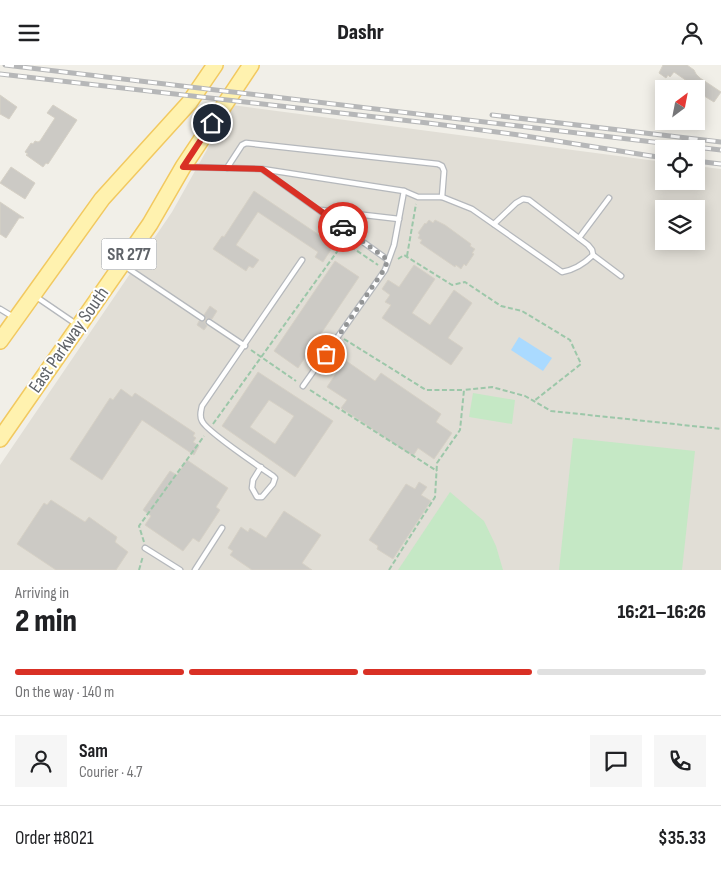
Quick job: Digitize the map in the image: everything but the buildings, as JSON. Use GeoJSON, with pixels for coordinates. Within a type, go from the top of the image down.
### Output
{"type":"FeatureCollection","features":[{"type":"Feature","properties":{"kind":"main road","name":"SR 277"},"geometry":{"type":"LineString","coordinates":[[0,341],[102,199],[189,103],[214,65]]}},
{"type":"Feature","properties":{"kind":"main road","name":"East Parkway South"},"geometry":{"type":"LineString","coordinates":[[0,439],[150,224],[183,167],[251,65]]}},
{"type":"Feature","properties":{"kind":"lane"},"geometry":{"type":"LineString","coordinates":[[227,168],[242,145],[246,143],[438,164],[442,166],[444,171],[442,197]]}},
{"type":"Feature","properties":{"kind":"lane"},"geometry":{"type":"LineString","coordinates":[[183,167],[262,169],[404,191],[418,197],[442,197],[472,209],[562,272],[570,271],[593,255]]}},
{"type":"Feature","properties":{"kind":"lane"},"geometry":{"type":"LineString","coordinates":[[262,169],[388,260]]}},
{"type":"Feature","properties":{"kind":"lane"},"geometry":{"type":"LineString","coordinates":[[303,386],[384,270],[394,245],[404,191]]}},
{"type":"Feature","properties":{"kind":"lane"},"geometry":{"type":"LineString","coordinates":[[579,237],[609,198]]}},
{"type":"Feature","properties":{"kind":"lane"},"geometry":{"type":"LineString","coordinates":[[494,224],[516,203],[523,199],[529,200],[579,237],[592,250],[593,255],[622,276]]}},
{"type":"Feature","properties":{"kind":"lane"},"geometry":{"type":"LineString","coordinates":[[318,210],[399,219]]}},
{"type":"Feature","properties":{"kind":"lane"},"geometry":{"type":"LineString","coordinates":[[261,467],[253,480],[252,488],[257,497],[262,497],[275,480],[273,476],[261,467],[209,429],[202,422],[200,415],[202,406],[302,261]]}},
{"type":"Feature","properties":{"kind":"lane"},"geometry":{"type":"LineString","coordinates":[[122,264],[202,317]]}},
{"type":"Feature","properties":{"kind":"lane"},"geometry":{"type":"LineString","coordinates":[[33,295],[79,326]]}},
{"type":"Feature","properties":{"kind":"lane"},"geometry":{"type":"LineString","coordinates":[[0,309],[16,319]]}},
{"type":"Feature","properties":{"kind":"lane"},"geometry":{"type":"LineString","coordinates":[[210,322],[245,346]]}},
{"type":"Feature","properties":{"kind":"lane"},"geometry":{"type":"LineString","coordinates":[[195,570],[222,528]]}},
{"type":"Feature","properties":{"kind":"lane"},"geometry":{"type":"LineString","coordinates":[[145,547],[180,570]]}},
{"type":"Feature","properties":{"kind":"path"},"geometry":{"type":"LineString","coordinates":[[407,257],[418,197]]}},
{"type":"Feature","properties":{"kind":"path"},"geometry":{"type":"LineString","coordinates":[[139,570],[145,547],[139,526],[344,242],[384,270],[404,255],[452,285],[465,282],[501,306],[522,311],[570,340],[581,365],[534,401]]}},
{"type":"Feature","properties":{"kind":"path"},"geometry":{"type":"LineString","coordinates":[[342,338],[426,390],[464,390],[492,387],[525,396],[551,411],[721,429]]}},
{"type":"Feature","properties":{"kind":"path"},"geometry":{"type":"LineString","coordinates":[[245,346],[303,386],[437,471]]}},
{"type":"Feature","properties":{"kind":"path"},"geometry":{"type":"LineString","coordinates":[[389,570],[435,497],[437,463],[460,430],[464,390]]}},
{"type":"Feature","properties":{"kind":"shaded area"},"geometry":{"type":"Polygon","coordinates":[[[232,105],[655,161],[655,190],[705,190],[705,167],[721,169],[721,570],[0,570],[0,465],[172,212],[232,105]]]}},
{"type":"Feature","properties":{"kind":"green space"},"geometry":{"type":"Polygon","coordinates":[[[473,393],[515,400],[512,424],[469,417],[473,393]]]}},
{"type":"Feature","properties":{"kind":"green space"},"geometry":{"type":"Polygon","coordinates":[[[573,438],[695,451],[682,570],[559,570],[573,438]]]}},
{"type":"Feature","properties":{"kind":"green space"},"geometry":{"type":"Polygon","coordinates":[[[450,492],[484,521],[496,546],[503,570],[398,570],[450,492]]]}},
{"type":"Feature","properties":{"kind":"water"},"geometry":{"type":"Polygon","coordinates":[[[519,337],[552,358],[543,371],[511,350],[519,337]]]}},
{"type":"Feature","properties":{"kind":"railway"},"geometry":{"type":"LineString","coordinates":[[5,65],[721,150]]}},
{"type":"Feature","properties":{"kind":"railway"},"geometry":{"type":"LineString","coordinates":[[0,74],[428,123],[655,157]]}},
{"type":"Feature","properties":{"kind":"railway"},"geometry":{"type":"LineString","coordinates":[[492,115],[721,142]]}},
{"type":"Feature","properties":{"kind":"railway"},"geometry":{"type":"LineString","coordinates":[[705,162],[721,164]]}},
{"type":"Feature","properties":{"kind":"way so far"},"geometry":{"type":"LineString","coordinates":[[326,354],[384,270],[388,260],[343,227]]}},
{"type":"Feature","properties":{"kind":"route"},"geometry":{"type":"LineString","coordinates":[[212,123],[183,167],[262,169],[343,227]]}}]}
